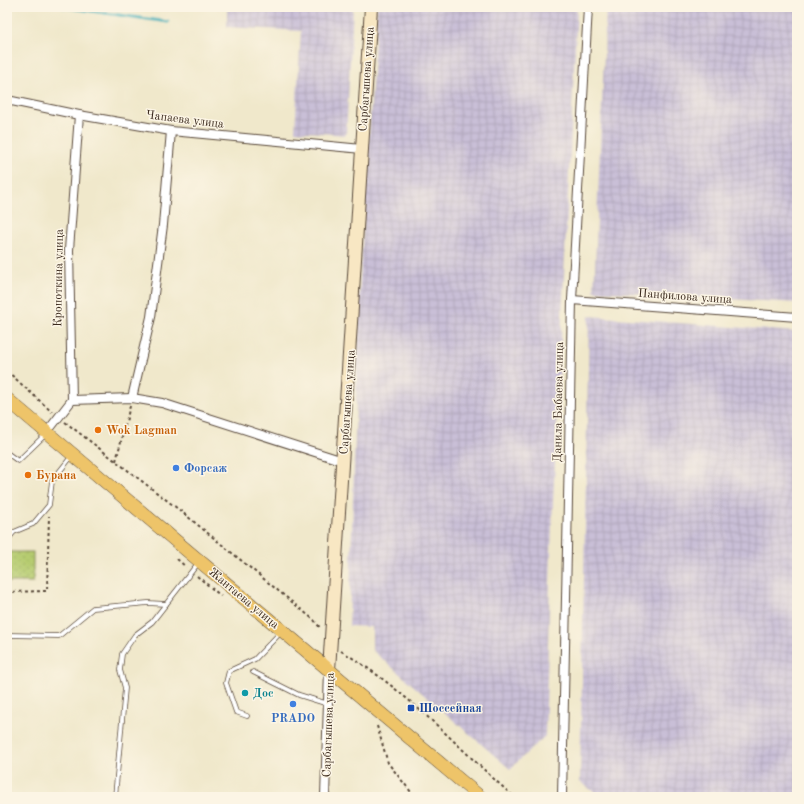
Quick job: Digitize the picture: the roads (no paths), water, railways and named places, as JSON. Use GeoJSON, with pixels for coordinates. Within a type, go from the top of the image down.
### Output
{"type":"FeatureCollection","features":[{"type":"Feature","properties":{"kind":"main road","name":"Жантаева улица"},"geometry":{"type":"LineString","coordinates":[[7,399],[480,797]]}},
{"type":"Feature","properties":{"kind":"street","name":"Сарбагышева улица"},"geometry":{"type":"LineString","coordinates":[[325,797],[329,670],[332,645],[371,7]]}},
{"type":"Feature","properties":{"kind":"street","name":"Данила Бабаева улица"},"geometry":{"type":"LineString","coordinates":[[562,797],[572,300],[588,7]]}},
{"type":"Feature","properties":{"kind":"street","name":"Чапаева улица"},"geometry":{"type":"LineString","coordinates":[[7,100],[79,116],[171,131],[362,149]]}},
{"type":"Feature","properties":{"kind":"street","name":"Кропоткина улица"},"geometry":{"type":"LineString","coordinates":[[72,400],[69,250],[79,116]]}},
{"type":"Feature","properties":{"kind":"street"},"geometry":{"type":"LineString","coordinates":[[132,398],[150,317],[163,225],[171,131]]}},
{"type":"Feature","properties":{"kind":"street","name":"Панфилова улица"},"geometry":{"type":"LineString","coordinates":[[572,300],[797,316]]}},
{"type":"Feature","properties":{"kind":"street"},"geometry":{"type":"LineString","coordinates":[[47,432],[72,400],[132,398],[162,403],[343,461]]}},
{"type":"Feature","properties":{"kind":"lane"},"geometry":{"type":"LineString","coordinates":[[7,453],[18,460],[47,432]]}},
{"type":"Feature","properties":{"kind":"lane"},"geometry":{"type":"LineString","coordinates":[[7,540],[14,532],[33,524],[49,505],[52,481],[73,454]]}},
{"type":"Feature","properties":{"kind":"lane"},"geometry":{"type":"LineString","coordinates":[[115,797],[125,688],[120,670],[122,654],[135,634],[152,622],[199,561]]}},
{"type":"Feature","properties":{"kind":"lane"},"geometry":{"type":"LineString","coordinates":[[7,635],[59,636],[92,608],[148,603],[166,604]]}},
{"type":"Feature","properties":{"kind":"lane"},"geometry":{"type":"LineString","coordinates":[[246,716],[236,712],[226,683],[229,672],[255,659],[275,640],[282,630]]}},
{"type":"Feature","properties":{"kind":"lane"},"geometry":{"type":"LineString","coordinates":[[253,672],[299,695],[328,704]]}},
{"type":"Feature","properties":{"kind":"waterway"},"geometry":{"type":"LineString","coordinates":[[63,7],[168,22]]}},
{"type":"Feature","properties":{"kind":"place","name":"Wok Lagman"},"geometry":{"type":"Point","coordinates":[98,430]}},
{"type":"Feature","properties":{"kind":"place","name":"Форсаж"},"geometry":{"type":"Point","coordinates":[176,468]}},
{"type":"Feature","properties":{"kind":"place","name":"Бурана"},"geometry":{"type":"Point","coordinates":[28,475]}},
{"type":"Feature","properties":{"kind":"place","name":"Дос"},"geometry":{"type":"Point","coordinates":[245,693]}},
{"type":"Feature","properties":{"kind":"place","name":"PRADO"},"geometry":{"type":"Point","coordinates":[293,704]}},
{"type":"Feature","properties":{"kind":"place","name":"Шоссейная"},"geometry":{"type":"Point","coordinates":[411,708]}}]}
